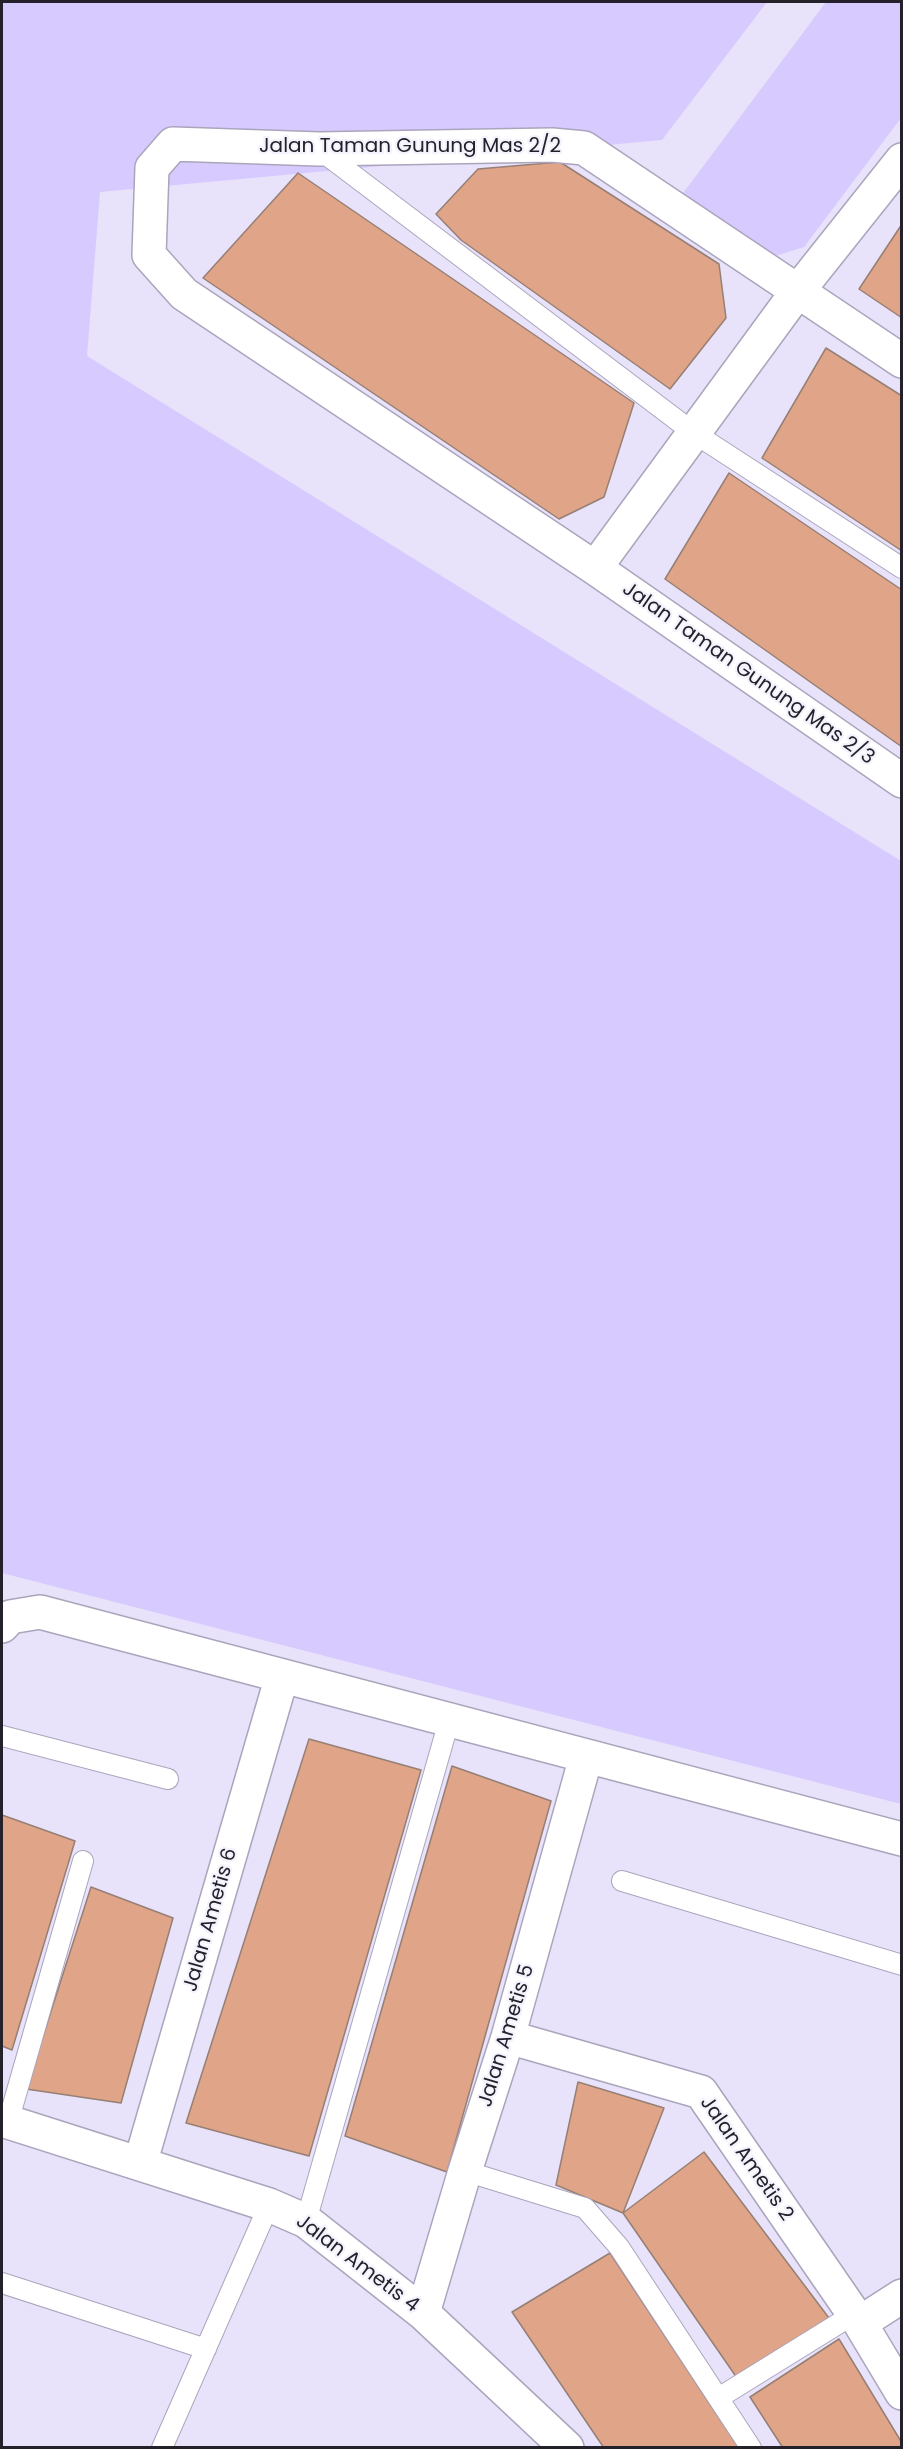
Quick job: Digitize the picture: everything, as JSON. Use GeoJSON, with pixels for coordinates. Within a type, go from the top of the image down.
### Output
{"type":"FeatureCollection","features":[{"type":"Feature","properties":{"kind":"street","name":"Jalan Taman Gunung Mas 2/2"},"geometry":{"type":"LineString","coordinates":[[152,168],[173,144],[319,149],[552,145],[584,148],[902,361]]}},
{"type":"Feature","properties":{"kind":"street"},"geometry":{"type":"LineString","coordinates":[[594,568],[797,292],[902,159]]}},
{"type":"Feature","properties":{"kind":"street","name":"Jalan Taman Gunung Mas 2/3"},"geometry":{"type":"LineString","coordinates":[[152,168],[148,255],[184,294],[594,568],[902,781]]}},
{"type":"Feature","properties":{"kind":"street"},"geometry":{"type":"LineString","coordinates":[[6,1622],[40,1612],[902,1839]]}},
{"type":"Feature","properties":{"kind":"street","name":"Jalan Ametis 6"},"geometry":{"type":"LineString","coordinates":[[140,2164],[282,1676]]}},
{"type":"Feature","properties":{"kind":"street","name":"Jalan Ametis 5"},"geometry":{"type":"LineString","coordinates":[[423,2313],[508,2037],[586,1757]]}},
{"type":"Feature","properties":{"kind":"street","name":"Jalan Ametis 2"},"geometry":{"type":"LineString","coordinates":[[508,2037],[701,2092],[857,2319],[902,2393]]}},
{"type":"Feature","properties":{"kind":"street","name":"Jalan Ametis 4"},"geometry":{"type":"LineString","coordinates":[[4,2121],[269,2205],[306,2221],[423,2313],[567,2448]]}},
{"type":"Feature","properties":{"kind":"street"},"geometry":{"type":"LineString","coordinates":[[857,2319],[902,2296]]}},
{"type":"Feature","properties":{"kind":"lane"},"geometry":{"type":"LineString","coordinates":[[319,149],[694,433],[902,568]]}},
{"type":"Feature","properties":{"kind":"lane"},"geometry":{"type":"LineString","coordinates":[[306,2221],[448,1721]]}},
{"type":"Feature","properties":{"kind":"lane"},"geometry":{"type":"LineString","coordinates":[[2,1736],[168,1779]]}},
{"type":"Feature","properties":{"kind":"lane"},"geometry":{"type":"LineString","coordinates":[[4,2121],[83,1861]]}},
{"type":"Feature","properties":{"kind":"lane"},"geometry":{"type":"LineString","coordinates":[[622,1881],[902,1965]]}},
{"type":"Feature","properties":{"kind":"lane"},"geometry":{"type":"LineString","coordinates":[[465,2171],[585,2208],[619,2247],[720,2397],[751,2448]]}},
{"type":"Feature","properties":{"kind":"lane"},"geometry":{"type":"LineString","coordinates":[[162,2448],[269,2205]]}},
{"type":"Feature","properties":{"kind":"lane"},"geometry":{"type":"LineString","coordinates":[[2,2283],[206,2349]]}},
{"type":"Feature","properties":{"kind":"lane"},"geometry":{"type":"LineString","coordinates":[[720,2397],[857,2319]]}},
{"type":"Feature","properties":{"kind":"shaded area"},"geometry":{"type":"Polygon","coordinates":[[[2,2],[767,2],[662,140],[100,192],[87,356],[901,861],[901,1804],[2,1573],[2,2]]]}},
{"type":"Feature","properties":{"kind":"shaded area"},"geometry":{"type":"Polygon","coordinates":[[[826,2],[901,2],[901,118],[804,247],[769,258],[681,196],[826,2]]]}},
{"type":"Feature","properties":{"kind":"building"},"geometry":{"type":"Polygon","coordinates":[[[560,162],[719,264],[726,318],[670,389],[461,240],[436,214],[478,169],[560,162]]]}},
{"type":"Feature","properties":{"kind":"building"},"geometry":{"type":"Polygon","coordinates":[[[298,173],[634,403],[604,497],[559,519],[203,278],[298,173]]]}},
{"type":"Feature","properties":{"kind":"building"},"geometry":{"type":"Polygon","coordinates":[[[902,224],[902,318],[859,289],[902,224]]]}},
{"type":"Feature","properties":{"kind":"building"},"geometry":{"type":"Polygon","coordinates":[[[826,348],[902,396],[902,551],[762,458],[826,348]]]}},
{"type":"Feature","properties":{"kind":"building"},"geometry":{"type":"Polygon","coordinates":[[[729,473],[902,590],[902,747],[665,579],[729,473]]]}},
{"type":"Feature","properties":{"kind":"building"},"geometry":{"type":"Polygon","coordinates":[[[309,1739],[421,1770],[309,2156],[186,2123],[309,1739]]]}},
{"type":"Feature","properties":{"kind":"building"},"geometry":{"type":"Polygon","coordinates":[[[452,1766],[551,1801],[447,2172],[345,2136],[452,1766]]]}},
{"type":"Feature","properties":{"kind":"building"},"geometry":{"type":"Polygon","coordinates":[[[2,1815],[75,1841],[12,2050],[2,2046],[2,1815]]]}},
{"type":"Feature","properties":{"kind":"building"},"geometry":{"type":"Polygon","coordinates":[[[91,1887],[173,1918],[121,2103],[26,2089],[91,1887]]]}},
{"type":"Feature","properties":{"kind":"building"},"geometry":{"type":"Polygon","coordinates":[[[578,2082],[664,2108],[623,2213],[556,2185],[578,2082]]]}},
{"type":"Feature","properties":{"kind":"building"},"geometry":{"type":"Polygon","coordinates":[[[704,2152],[829,2318],[737,2378],[623,2213],[704,2152]]]}},
{"type":"Feature","properties":{"kind":"building"},"geometry":{"type":"Polygon","coordinates":[[[610,2253],[739,2448],[604,2448],[512,2312],[610,2253]]]}},
{"type":"Feature","properties":{"kind":"building"},"geometry":{"type":"Polygon","coordinates":[[[839,2339],[902,2443],[902,2448],[783,2448],[750,2397],[839,2339]]]}}]}
